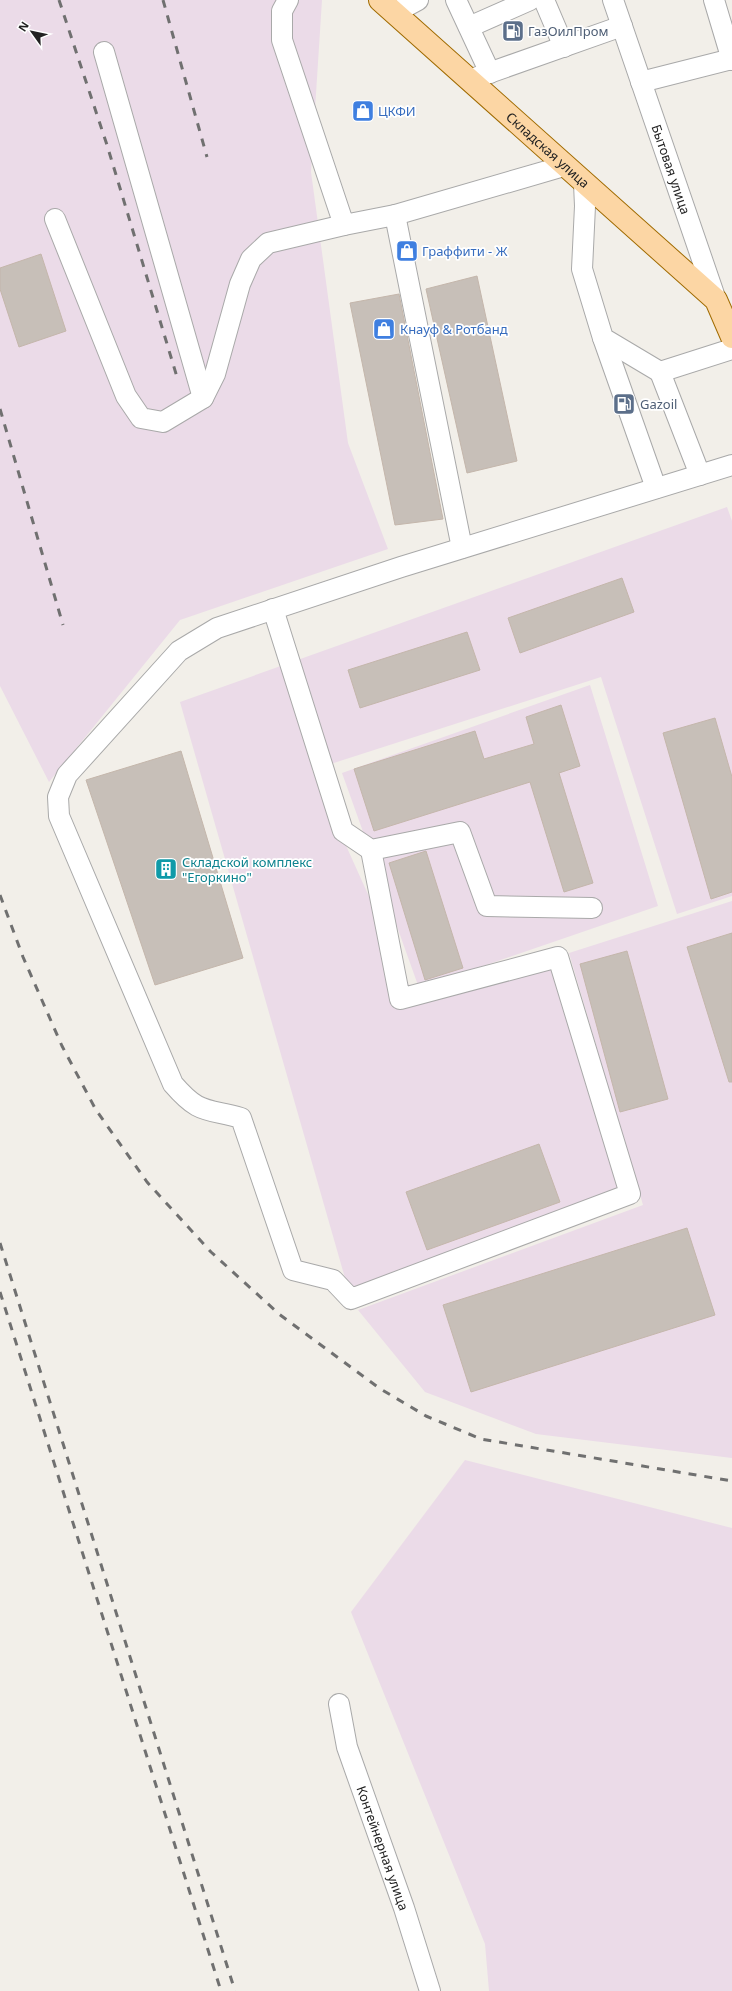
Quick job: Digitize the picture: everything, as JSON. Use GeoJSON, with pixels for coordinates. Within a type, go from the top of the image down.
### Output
{"type":"FeatureCollection","features":[{"type":"Feature","properties":{"kind":"main road","name":"Складская улица"},"geometry":{"type":"LineString","coordinates":[[387,6],[584,184],[716,300]]}},
{"type":"Feature","properties":{"kind":"main road","name":"Бытовая улица"},"geometry":{"type":"LineString","coordinates":[[716,300],[732,337]]}},
{"type":"Feature","properties":{"kind":"street"},"geometry":{"type":"LineString","coordinates":[[288,0],[282,11],[282,40],[344,225]]}},
{"type":"Feature","properties":{"kind":"street"},"geometry":{"type":"LineString","coordinates":[[387,6],[418,0]]}},
{"type":"Feature","properties":{"kind":"street"},"geometry":{"type":"LineString","coordinates":[[456,0],[490,73]]}},
{"type":"Feature","properties":{"kind":"street"},"geometry":{"type":"LineString","coordinates":[[468,27],[530,0]]}},
{"type":"Feature","properties":{"kind":"street"},"geometry":{"type":"LineString","coordinates":[[544,0],[564,47]]}},
{"type":"Feature","properties":{"kind":"street","name":"Бытовая улица"},"geometry":{"type":"LineString","coordinates":[[613,0],[716,300]]}},
{"type":"Feature","properties":{"kind":"street"},"geometry":{"type":"LineString","coordinates":[[641,82],[732,59],[714,0]]}},
{"type":"Feature","properties":{"kind":"street"},"geometry":{"type":"LineString","coordinates":[[469,80],[622,26]]}},
{"type":"Feature","properties":{"kind":"street"},"geometry":{"type":"LineString","coordinates":[[104,52],[203,398]]}},
{"type":"Feature","properties":{"kind":"street"},"geometry":{"type":"LineString","coordinates":[[55,220],[126,396],[141,418],[163,422],[203,398],[215,374],[240,284],[251,259],[268,243],[344,225],[395,215],[564,166]]}},
{"type":"Feature","properties":{"kind":"street"},"geometry":{"type":"LineString","coordinates":[[584,184],[585,206],[582,270],[603,338],[656,488]]}},
{"type":"Feature","properties":{"kind":"street"},"geometry":{"type":"LineString","coordinates":[[395,215],[462,548]]}},
{"type":"Feature","properties":{"kind":"street"},"geometry":{"type":"LineString","coordinates":[[603,338],[660,372],[700,475]]}},
{"type":"Feature","properties":{"kind":"street"},"geometry":{"type":"LineString","coordinates":[[660,372],[732,349]]}},
{"type":"Feature","properties":{"kind":"street"},"geometry":{"type":"LineString","coordinates":[[273,610],[343,831],[371,850],[400,999],[558,957],[630,1194],[351,1299],[333,1280],[293,1270],[241,1118],[200,1109],[187,1100],[173,1084],[59,816],[58,797],[67,775],[179,651],[217,628],[462,548],[732,465]]}},
{"type":"Feature","properties":{"kind":"street"},"geometry":{"type":"LineString","coordinates":[[371,850],[460,832],[487,906],[592,908]]}},
{"type":"Feature","properties":{"kind":"street","name":"Контейнерная улица"},"geometry":{"type":"LineString","coordinates":[[339,1704],[347,1747],[404,1908],[430,1991]]}},
{"type":"Feature","properties":{"kind":"shaded area"},"geometry":{"type":"Polygon","coordinates":[[[0,0],[322,0],[311,172],[348,443],[388,549],[180,620],[49,782],[0,686],[0,0]]]}},
{"type":"Feature","properties":{"kind":"shaded area"},"geometry":{"type":"Polygon","coordinates":[[[727,507],[732,521],[732,896],[677,914],[601,677],[312,770],[416,1001],[558,957],[630,1194],[351,1299],[180,702],[727,507]]]}},
{"type":"Feature","properties":{"kind":"shaded area"},"geometry":{"type":"Polygon","coordinates":[[[590,685],[658,906],[419,988],[342,773],[590,685]]]}},
{"type":"Feature","properties":{"kind":"shaded area"},"geometry":{"type":"Polygon","coordinates":[[[732,901],[732,1458],[536,1434],[425,1392],[358,1310],[643,1205],[569,953],[732,901]]]}},
{"type":"Feature","properties":{"kind":"shaded area"},"geometry":{"type":"Polygon","coordinates":[[[465,1460],[732,1528],[732,1991],[489,1991],[485,1944],[351,1612],[465,1460]]]}},
{"type":"Feature","properties":{"kind":"building"},"geometry":{"type":"Polygon","coordinates":[[[41,254],[66,331],[19,347],[0,289],[0,268],[41,254]]]}},
{"type":"Feature","properties":{"kind":"building"},"geometry":{"type":"Polygon","coordinates":[[[477,276],[517,461],[467,473],[426,289],[477,276]]]}},
{"type":"Feature","properties":{"kind":"building"},"geometry":{"type":"Polygon","coordinates":[[[399,294],[443,519],[395,525],[350,303],[399,294]]]}},
{"type":"Feature","properties":{"kind":"building"},"geometry":{"type":"Polygon","coordinates":[[[622,578],[634,612],[520,653],[508,618],[622,578]]]}},
{"type":"Feature","properties":{"kind":"building"},"geometry":{"type":"Polygon","coordinates":[[[467,632],[480,670],[360,708],[348,670],[467,632]]]}},
{"type":"Feature","properties":{"kind":"building"},"geometry":{"type":"Polygon","coordinates":[[[561,705],[580,766],[559,773],[593,883],[564,892],[530,782],[374,831],[354,769],[475,731],[484,759],[534,744],[526,717],[561,705]]]}},
{"type":"Feature","properties":{"kind":"building"},"geometry":{"type":"Polygon","coordinates":[[[715,718],[732,777],[732,892],[711,899],[663,733],[715,718]]]}},
{"type":"Feature","properties":{"kind":"building","name":"Складской комплекс \"Егоркино\""},"geometry":{"type":"Polygon","coordinates":[[[181,751],[243,958],[155,985],[86,780],[181,751]]]}},
{"type":"Feature","properties":{"kind":"building"},"geometry":{"type":"Polygon","coordinates":[[[426,851],[463,968],[425,980],[389,863],[426,851]]]}},
{"type":"Feature","properties":{"kind":"building"},"geometry":{"type":"Polygon","coordinates":[[[732,933],[732,1082],[729,1082],[687,947],[732,933]]]}},
{"type":"Feature","properties":{"kind":"building"},"geometry":{"type":"Polygon","coordinates":[[[627,951],[668,1099],[620,1112],[580,964],[627,951]]]}},
{"type":"Feature","properties":{"kind":"building"},"geometry":{"type":"Polygon","coordinates":[[[539,1144],[560,1202],[427,1250],[406,1192],[539,1144]]]}},
{"type":"Feature","properties":{"kind":"building"},"geometry":{"type":"Polygon","coordinates":[[[687,1228],[715,1315],[471,1392],[443,1305],[687,1228]]]}},
{"type":"Feature","properties":{"kind":"railway"},"geometry":{"type":"LineString","coordinates":[[59,0],[107,145],[177,377]]}},
{"type":"Feature","properties":{"kind":"railway"},"geometry":{"type":"LineString","coordinates":[[163,0],[207,157]]}},
{"type":"Feature","properties":{"kind":"railway"},"geometry":{"type":"LineString","coordinates":[[0,409],[63,625]]}},
{"type":"Feature","properties":{"kind":"railway"},"geometry":{"type":"LineString","coordinates":[[0,895],[23,957],[62,1046],[96,1110],[147,1182],[211,1252],[279,1314],[379,1388],[426,1416],[481,1439],[732,1481]]}},
{"type":"Feature","properties":{"kind":"railway"},"geometry":{"type":"LineString","coordinates":[[0,1243],[235,1991]]}},
{"type":"Feature","properties":{"kind":"railway"},"geometry":{"type":"LineString","coordinates":[[0,1292],[221,1991]]}},
{"type":"Feature","properties":{"kind":"place","name":"ГазОилПром"},"geometry":{"type":"Point","coordinates":[513,31]}},
{"type":"Feature","properties":{"kind":"place","name":"ЦКФИ"},"geometry":{"type":"Point","coordinates":[363,111]}},
{"type":"Feature","properties":{"kind":"place","name":"Граффити - Ж"},"geometry":{"type":"Point","coordinates":[407,251]}},
{"type":"Feature","properties":{"kind":"place","name":"Кнауф & Ротбанд"},"geometry":{"type":"Point","coordinates":[384,329]}},
{"type":"Feature","properties":{"kind":"place","name":"Gazoil"},"geometry":{"type":"Point","coordinates":[624,404]}},
{"type":"Feature","properties":{"kind":"place","name":"Складской комплекс \"Егоркино\""},"geometry":{"type":"Point","coordinates":[166,869]}}]}
